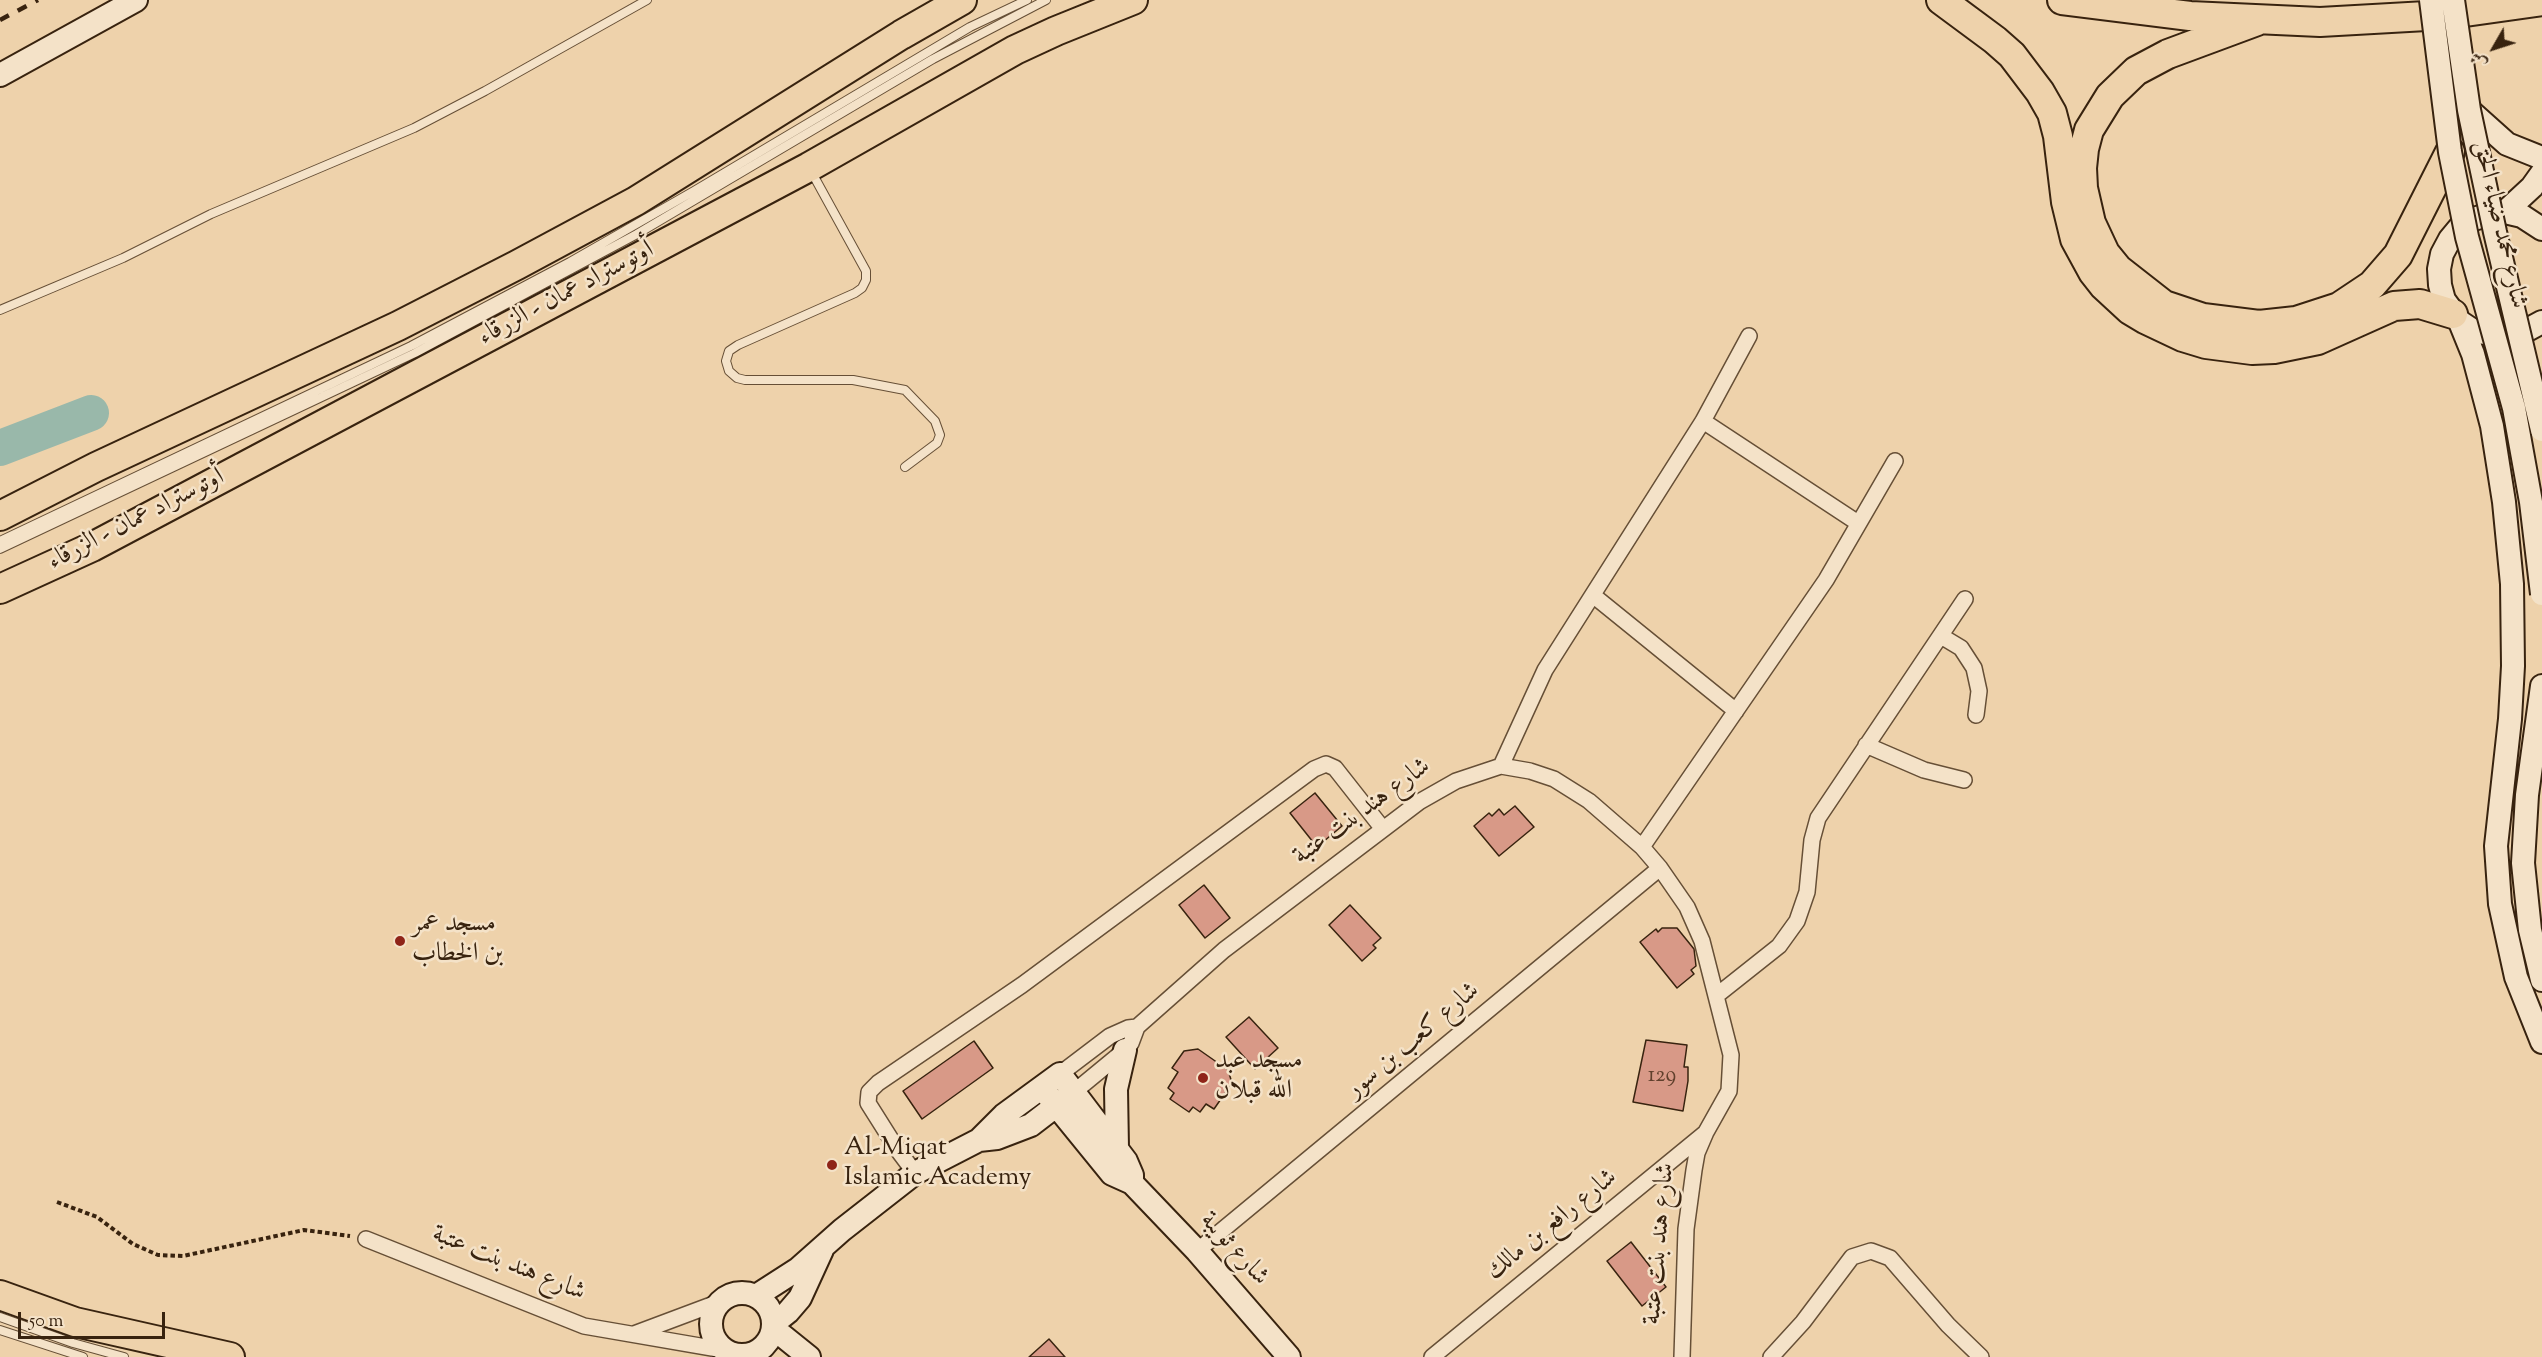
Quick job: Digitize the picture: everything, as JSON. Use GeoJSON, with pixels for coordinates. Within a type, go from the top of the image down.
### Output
{"type":"FeatureCollection","features":[{"type":"Feature","properties":{"kind":"highway","name":"أوتوستراد عمان - الزرقاء"},"geometry":{"type":"LineString","coordinates":[[0,516],[96,467],[398,326],[636,201],[901,35],[962,0]]}},
{"type":"Feature","properties":{"kind":"highway","name":"أوتوستراد عمان - الزرقاء"},"geometry":{"type":"LineString","coordinates":[[0,589],[92,547],[809,167],[1016,50],[1133,0]]}},
{"type":"Feature","properties":{"kind":"highway"},"geometry":{"type":"LineString","coordinates":[[1941,0],[1995,40],[2027,73],[2040,92],[2052,113],[2058,136],[2066,202],[2075,239],[2083,256],[2104,286],[2116,299],[2145,319],[2183,337],[2206,344],[2252,350],[2296,346],[2318,340],[2381,311],[2408,304],[2420,304],[2456,318]]}},
{"type":"Feature","properties":{"kind":"highway"},"geometry":{"type":"LineString","coordinates":[[2062,0],[2190,16],[2257,21],[2382,20],[2444,15],[2542,1]]}},
{"type":"Feature","properties":{"kind":"highway"},"geometry":{"type":"LineString","coordinates":[[2257,21],[2168,54],[2136,71],[2122,83],[2098,112],[2090,130],[2084,149],[2082,168],[2083,188],[2091,223],[2105,253],[2118,269],[2164,305],[2203,318],[2241,324],[2278,324],[2317,316],[2339,307],[2372,285],[2392,263],[2408,238],[2450,153]]}},
{"type":"Feature","properties":{"kind":"highway"},"geometry":{"type":"LineString","coordinates":[[0,610],[48,580],[92,547]]}},
{"type":"Feature","properties":{"kind":"highway"},"geometry":{"type":"LineString","coordinates":[[0,1295],[75,1322],[230,1357]]}},
{"type":"Feature","properties":{"kind":"main road"},"geometry":{"type":"LineString","coordinates":[[0,75],[136,0]]}},
{"type":"Feature","properties":{"kind":"main road","name":"شارع محمد ضياء الحق"},"geometry":{"type":"LineString","coordinates":[[2431,0],[2450,153],[2468,237],[2514,408],[2523,451],[2542,603]]}},
{"type":"Feature","properties":{"kind":"main road","name":"شارع محمد ضياء الحق"},"geometry":{"type":"LineString","coordinates":[[2453,0],[2469,110],[2542,430]]}},
{"type":"Feature","properties":{"kind":"main road"},"geometry":{"type":"LineString","coordinates":[[2469,110],[2507,144],[2542,158]]}},
{"type":"Feature","properties":{"kind":"main road"},"geometry":{"type":"LineString","coordinates":[[2505,212],[2532,187],[2542,173]]}},
{"type":"Feature","properties":{"kind":"main road"},"geometry":{"type":"LineString","coordinates":[[2542,228],[2522,216],[2505,212],[2481,216],[2460,227],[2450,239],[2442,254],[2439,269],[2444,300],[2456,318],[2473,354],[2492,426],[2504,502],[2512,584],[2512,666],[2510,719],[2496,846],[2500,904],[2516,977],[2542,1042]]}},
{"type":"Feature","properties":{"kind":"main road"},"geometry":{"type":"LineString","coordinates":[[2456,318],[2480,333],[2502,337],[2516,336],[2531,330],[2542,322]]}},
{"type":"Feature","properties":{"kind":"main road"},"geometry":{"type":"LineString","coordinates":[[2542,686],[2527,795],[2523,863],[2530,930],[2542,980]]}},
{"type":"Feature","properties":{"kind":"main road"},"geometry":{"type":"LineString","coordinates":[[1117,1148],[1116,1089],[1125,1050]]}},
{"type":"Feature","properties":{"kind":"main road","name":"شارع هند بنت عتبة"},"geometry":{"type":"LineString","coordinates":[[756,1296],[798,1269],[842,1230],[915,1173],[979,1140],[1014,1132],[1031,1125],[1058,1090]]}},
{"type":"Feature","properties":{"kind":"main road","name":"شارع ثويبة"},"geometry":{"type":"LineString","coordinates":[[1058,1090],[1117,1148],[1131,1168],[1132,1183]]}},
{"type":"Feature","properties":{"kind":"main road","name":"شارع ثويبة"},"geometry":{"type":"LineString","coordinates":[[1058,1090],[1112,1174],[1132,1183],[1197,1251],[1288,1357]]}},
{"type":"Feature","properties":{"kind":"main road","name":"شارع هند بنت عتبة"},"geometry":{"type":"LineString","coordinates":[[773,1326],[800,1298],[822,1249]]}},
{"type":"Feature","properties":{"kind":"main road"},"geometry":{"type":"LineString","coordinates":[[738,1293],[756,1296],[771,1312],[773,1326],[767,1343],[758,1355],[729,1352],[716,1340],[712,1332],[713,1315],[722,1300],[738,1293]]}},
{"type":"Feature","properties":{"kind":"main road"},"geometry":{"type":"LineString","coordinates":[[773,1326],[809,1357]]}},
{"type":"Feature","properties":{"kind":"street"},"geometry":{"type":"LineString","coordinates":[[1501,766],[1545,670],[1703,421],[1749,336]]}},
{"type":"Feature","properties":{"kind":"street"},"geometry":{"type":"LineString","coordinates":[[1703,421],[1858,523]]}},
{"type":"Feature","properties":{"kind":"street"},"geometry":{"type":"LineString","coordinates":[[1642,847],[1826,580],[1894,461]]}},
{"type":"Feature","properties":{"kind":"street"},"geometry":{"type":"LineString","coordinates":[[1594,596],[1736,711]]}},
{"type":"Feature","properties":{"kind":"street"},"geometry":{"type":"LineString","coordinates":[[1716,996],[1779,946],[1797,921],[1807,892],[1812,840],[1818,818],[1965,599]]}},
{"type":"Feature","properties":{"kind":"street"},"geometry":{"type":"LineString","coordinates":[[1941,636],[1961,648],[1974,668],[1979,691],[1976,715]]}},
{"type":"Feature","properties":{"kind":"street"},"geometry":{"type":"LineString","coordinates":[[1866,745],[1914,767],[1964,780]]}},
{"type":"Feature","properties":{"kind":"street"},"geometry":{"type":"LineString","coordinates":[[915,1173],[868,1103],[870,1092],[879,1083],[1022,986],[1314,769],[1326,764],[1335,768],[1383,829]]}},
{"type":"Feature","properties":{"kind":"street","name":"شارع هند بنت عتبة"},"geometry":{"type":"LineString","coordinates":[[1058,1090],[1125,1050],[1131,1043],[1137,1027],[1224,950],[1419,802],[1456,781],[1501,766],[1530,771],[1554,779],[1589,801],[1642,847],[1660,868],[1687,907],[1702,941],[1731,1055],[1729,1091],[1706,1132],[1695,1161],[1686,1229],[1682,1357]]}},
{"type":"Feature","properties":{"kind":"street","name":"شارع كعب بن سور"},"geometry":{"type":"LineString","coordinates":[[1197,1251],[1660,868]]}},
{"type":"Feature","properties":{"kind":"street","name":"شارع هند بنت عتبة"},"geometry":{"type":"LineString","coordinates":[[1058,1090],[1110,1036],[1128,1028],[1137,1027]]}},
{"type":"Feature","properties":{"kind":"street","name":"شارع رافع بن مالك"},"geometry":{"type":"LineString","coordinates":[[1432,1357],[1706,1132]]}},
{"type":"Feature","properties":{"kind":"street","name":"شارع هند بنت عتبة"},"geometry":{"type":"LineString","coordinates":[[366,1239],[585,1326],[729,1352]]}},
{"type":"Feature","properties":{"kind":"street"},"geometry":{"type":"LineString","coordinates":[[1771,1357],[1803,1322],[1852,1257],[1872,1251],[1890,1258],[1948,1325],[1981,1357]]}},
{"type":"Feature","properties":{"kind":"street"},"geometry":{"type":"LineString","coordinates":[[632,1335],[722,1300]]}},
{"type":"Feature","properties":{"kind":"lane"},"geometry":{"type":"LineString","coordinates":[[0,310],[123,258],[211,214],[414,128],[647,0]]}},
{"type":"Feature","properties":{"kind":"lane"},"geometry":{"type":"LineString","coordinates":[[0,541],[453,323],[621,233],[970,27],[1027,0]]}},
{"type":"Feature","properties":{"kind":"lane"},"geometry":{"type":"LineString","coordinates":[[0,549],[415,353],[688,206],[933,59],[1046,0]]}},
{"type":"Feature","properties":{"kind":"lane"},"geometry":{"type":"LineString","coordinates":[[809,167],[866,271],[866,280],[862,288],[855,293],[738,345],[729,351],[726,361],[729,371],[737,378],[745,380],[853,380],[905,390],[935,421],[940,435],[938,442],[905,467]]}},
{"type":"Feature","properties":{"kind":"lane"},"geometry":{"type":"LineString","coordinates":[[0,1317],[64,1341],[124,1357]]}},
{"type":"Feature","properties":{"kind":"lane"},"geometry":{"type":"LineString","coordinates":[[0,1330],[83,1357]]}},
{"type":"Feature","properties":{"kind":"path"},"geometry":{"type":"LineString","coordinates":[[57,1202],[97,1217],[133,1244],[158,1255],[183,1256],[304,1230],[325,1231],[366,1239]]}},
{"type":"Feature","properties":{"kind":"building"},"geometry":{"type":"Polygon","coordinates":[[[1315,793],[1342,826],[1317,847],[1290,813],[1315,793]]]}},
{"type":"Feature","properties":{"kind":"building"},"geometry":{"type":"Polygon","coordinates":[[[1515,806],[1534,827],[1499,856],[1474,826],[1489,813],[1492,816],[1499,809],[1504,815],[1515,806]]]}},
{"type":"Feature","properties":{"kind":"building"},"geometry":{"type":"Polygon","coordinates":[[[1204,885],[1230,918],[1205,938],[1179,905],[1204,885]]]}},
{"type":"Feature","properties":{"kind":"building"},"geometry":{"type":"Polygon","coordinates":[[[1350,905],[1381,938],[1373,945],[1376,948],[1362,961],[1329,925],[1350,905]]]}},
{"type":"Feature","properties":{"kind":"building"},"geometry":{"type":"Polygon","coordinates":[[[1662,928],[1677,928],[1694,949],[1696,966],[1691,970],[1694,974],[1677,988],[1640,942],[1656,929],[1658,932],[1662,928]]]}},
{"type":"Feature","properties":{"kind":"building"},"geometry":{"type":"Polygon","coordinates":[[[1249,1017],[1278,1048],[1255,1069],[1226,1037],[1249,1017]]]}},
{"type":"Feature","properties":{"kind":"building"},"geometry":{"type":"Polygon","coordinates":[[[1646,1040],[1687,1045],[1684,1067],[1688,1067],[1688,1081],[1683,1111],[1633,1102],[1646,1040]]]}},
{"type":"Feature","properties":{"kind":"building"},"geometry":{"type":"Polygon","coordinates":[[[974,1041],[993,1068],[922,1119],[903,1091],[974,1041]]]}},
{"type":"Feature","properties":{"kind":"building","name":"مسجد عبد الله قبلان"},"geometry":{"type":"Polygon","coordinates":[[[1198,1049],[1228,1070],[1232,1083],[1214,1109],[1206,1104],[1200,1112],[1193,1107],[1189,1112],[1170,1099],[1174,1093],[1168,1088],[1178,1072],[1172,1068],[1184,1051],[1198,1049]]]}},
{"type":"Feature","properties":{"kind":"building"},"geometry":{"type":"Polygon","coordinates":[[[1631,1242],[1666,1287],[1642,1306],[1607,1261],[1631,1242]]]}},
{"type":"Feature","properties":{"kind":"building"},"geometry":{"type":"Polygon","coordinates":[[[1049,1339],[1065,1357],[1029,1357],[1049,1339]]]}},
{"type":"Feature","properties":{"kind":"waterway"},"geometry":{"type":"LineString","coordinates":[[0,448],[91,413]]}},
{"type":"Feature","properties":{"kind":"railway"},"geometry":{"type":"LineString","coordinates":[[0,20],[38,0]]}},
{"type":"Feature","properties":{"kind":"place","name":"مسجد عمر بن الخطاب"},"geometry":{"type":"Point","coordinates":[400,941]}},
{"type":"Feature","properties":{"kind":"place","name":"مسجد عبد الله قبلان"},"geometry":{"type":"Point","coordinates":[1203,1078]}},
{"type":"Feature","properties":{"kind":"place","name":"Al-Miqat Islamic Academy"},"geometry":{"type":"Point","coordinates":[832,1165]}}]}
